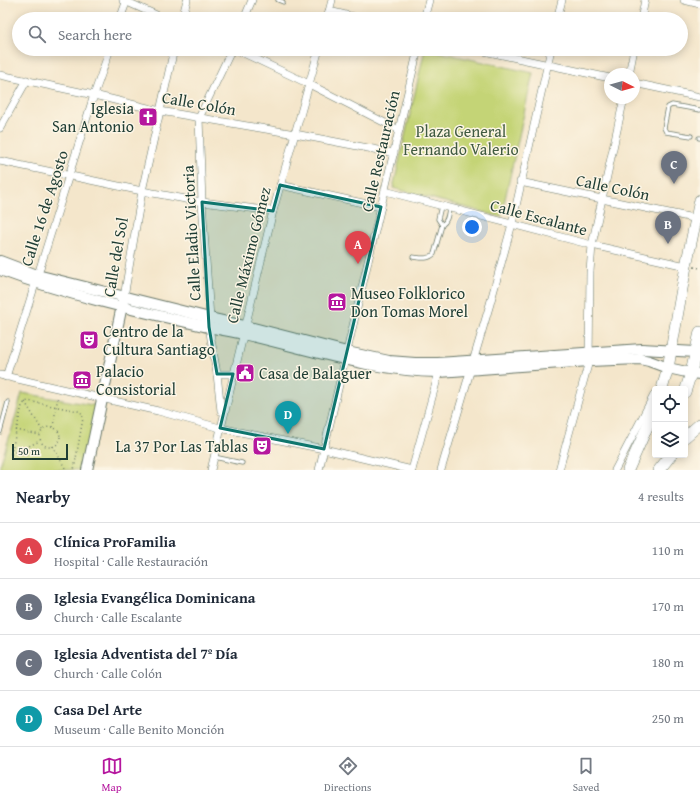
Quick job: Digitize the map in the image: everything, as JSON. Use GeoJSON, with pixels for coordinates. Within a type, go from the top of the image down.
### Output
{"type":"FeatureCollection","features":[{"type":"Feature","properties":{"kind":"main road"},"geometry":{"type":"LineString","coordinates":[[661,386],[668,368],[686,266],[698,219],[700,200]]}},
{"type":"Feature","properties":{"kind":"main road"},"geometry":{"type":"LineString","coordinates":[[0,261],[36,279]]}},
{"type":"Feature","properties":{"kind":"main road"},"geometry":{"type":"LineString","coordinates":[[0,270],[123,302],[244,330],[346,356],[439,368],[589,358],[640,359],[668,368],[697,374]]}},
{"type":"Feature","properties":{"kind":"main road","name":"Calle del Sol"},"geometry":{"type":"LineString","coordinates":[[87,470],[123,302]]}},
{"type":"Feature","properties":{"kind":"main road"},"geometry":{"type":"LineString","coordinates":[[688,388],[697,374],[700,332]]}},
{"type":"Feature","properties":{"kind":"main road"},"geometry":{"type":"LineString","coordinates":[[589,358],[642,349],[699,353]]}},
{"type":"Feature","properties":{"kind":"main road"},"geometry":{"type":"LineString","coordinates":[[628,470],[652,416]]}},
{"type":"Feature","properties":{"kind":"main road"},"geometry":{"type":"LineString","coordinates":[[688,434],[700,424]]}},
{"type":"Feature","properties":{"kind":"main road"},"geometry":{"type":"LineString","coordinates":[[655,470],[660,458]]}},
{"type":"Feature","properties":{"kind":"main road"},"geometry":{"type":"LineString","coordinates":[[659,470],[669,458]]}},
{"type":"Feature","properties":{"kind":"street"},"geometry":{"type":"LineString","coordinates":[[184,12],[187,0]]}},
{"type":"Feature","properties":{"kind":"street"},"geometry":{"type":"LineString","coordinates":[[247,12],[252,0]]}},
{"type":"Feature","properties":{"kind":"street"},"geometry":{"type":"LineString","coordinates":[[329,12],[332,0]]}},
{"type":"Feature","properties":{"kind":"street"},"geometry":{"type":"LineString","coordinates":[[426,12],[429,0]]}},
{"type":"Feature","properties":{"kind":"street"},"geometry":{"type":"LineString","coordinates":[[559,12],[562,0]]}},
{"type":"Feature","properties":{"kind":"street"},"geometry":{"type":"LineString","coordinates":[[642,12],[645,0]]}},
{"type":"Feature","properties":{"kind":"street"},"geometry":{"type":"LineString","coordinates":[[684,0],[700,4]]}},
{"type":"Feature","properties":{"kind":"street"},"geometry":{"type":"LineString","coordinates":[[122,12],[125,1],[149,12]]}},
{"type":"Feature","properties":{"kind":"street","name":"Calle 16 de Agosto"},"geometry":{"type":"LineString","coordinates":[[3,376],[70,175],[108,56]]}},
{"type":"Feature","properties":{"kind":"street","name":"Calle del Sol"},"geometry":{"type":"LineString","coordinates":[[123,302],[142,191],[172,56]]}},
{"type":"Feature","properties":{"kind":"street","name":"Calle Eladio Victoria"},"geometry":{"type":"LineString","coordinates":[[221,425],[221,402],[210,323],[202,202],[199,118],[229,56]]}},
{"type":"Feature","properties":{"kind":"street"},"geometry":{"type":"LineString","coordinates":[[250,56],[309,84],[399,130]]}},
{"type":"Feature","properties":{"kind":"street","name":"Calle Máximo Gómez"},"geometry":{"type":"LineString","coordinates":[[210,470],[273,211],[317,56]]}},
{"type":"Feature","properties":{"kind":"street","name":"Calle Restauración"},"geometry":{"type":"LineString","coordinates":[[319,470],[416,56]]}},
{"type":"Feature","properties":{"kind":"street"},"geometry":{"type":"LineString","coordinates":[[508,56],[604,77]]}},
{"type":"Feature","properties":{"kind":"street"},"geometry":{"type":"LineString","coordinates":[[441,470],[512,224],[520,182],[549,56]]}},
{"type":"Feature","properties":{"kind":"street"},"geometry":{"type":"LineString","coordinates":[[630,68],[633,56]]}},
{"type":"Feature","properties":{"kind":"street","name":"Calle Colón"},"geometry":{"type":"LineString","coordinates":[[0,75],[160,111],[295,134],[394,154]]}},
{"type":"Feature","properties":{"kind":"street"},"geometry":{"type":"LineString","coordinates":[[0,128],[27,80]]}},
{"type":"Feature","properties":{"kind":"street"},"geometry":{"type":"LineString","coordinates":[[640,84],[700,97]]}},
{"type":"Feature","properties":{"kind":"street"},"geometry":{"type":"LineString","coordinates":[[559,470],[589,358],[590,272],[592,245],[623,104]]}},
{"type":"Feature","properties":{"kind":"street"},"geometry":{"type":"LineString","coordinates":[[0,161],[202,202],[273,211]]}},
{"type":"Feature","properties":{"kind":"street","name":"Calle Colón"},"geometry":{"type":"LineString","coordinates":[[520,182],[698,219]]}},
{"type":"Feature","properties":{"kind":"street"},"geometry":{"type":"LineString","coordinates":[[280,186],[382,207]]}},
{"type":"Feature","properties":{"kind":"street","name":"Calle Escalante"},"geometry":{"type":"LineString","coordinates":[[385,191],[592,245],[686,266]]}},
{"type":"Feature","properties":{"kind":"street"},"geometry":{"type":"LineString","coordinates":[[3,376],[412,470],[439,368]]}},
{"type":"Feature","properties":{"kind":"street"},"geometry":{"type":"LineString","coordinates":[[217,374],[233,374]]}},
{"type":"Feature","properties":{"kind":"street"},"geometry":{"type":"LineString","coordinates":[[615,470],[652,399]]}},
{"type":"Feature","properties":{"kind":"lane"},"geometry":{"type":"LineString","coordinates":[[278,0],[283,2]]}},
{"type":"Feature","properties":{"kind":"lane"},"geometry":{"type":"LineString","coordinates":[[691,136],[666,132],[664,128],[668,108],[672,104],[700,110]]}},
{"type":"Feature","properties":{"kind":"lane"},"geometry":{"type":"LineString","coordinates":[[442,225],[438,219],[445,207]]}},
{"type":"Feature","properties":{"kind":"lane"},"geometry":{"type":"LineString","coordinates":[[413,257],[426,259],[434,254],[442,225],[447,220],[445,207]]}},
{"type":"Feature","properties":{"kind":"lane"},"geometry":{"type":"LineString","coordinates":[[0,432],[8,402]]}},
{"type":"Feature","properties":{"kind":"lane"},"geometry":{"type":"LineString","coordinates":[[214,457],[242,463]]}},
{"type":"Feature","properties":{"kind":"path"},"geometry":{"type":"LineString","coordinates":[[53,427],[59,389]]}},
{"type":"Feature","properties":{"kind":"path"},"geometry":{"type":"LineString","coordinates":[[25,402],[28,401],[78,411],[83,415],[74,470]]}},
{"type":"Feature","properties":{"kind":"path"},"geometry":{"type":"LineString","coordinates":[[25,402],[22,406],[11,454],[41,441]]}},
{"type":"Feature","properties":{"kind":"path"},"geometry":{"type":"LineString","coordinates":[[25,402],[42,430]]}},
{"type":"Feature","properties":{"kind":"path"},"geometry":{"type":"LineString","coordinates":[[47,427],[53,427],[57,430],[59,435],[57,443],[53,446],[44,445],[41,441],[40,435],[42,430],[47,427]]}},
{"type":"Feature","properties":{"kind":"path"},"geometry":{"type":"LineString","coordinates":[[16,430],[40,435]]}},
{"type":"Feature","properties":{"kind":"path"},"geometry":{"type":"LineString","coordinates":[[53,446],[66,470]]}},
{"type":"Feature","properties":{"kind":"highlighted area"},"geometry":{"type":"Polygon","coordinates":[[[280,185],[381,207],[324,449],[220,428],[233,374],[217,374],[209,327],[202,202],[273,211],[280,185]]]}},
{"type":"Feature","properties":{"kind":"green space","name":"Plaza General Fernando Valerio"},"geometry":{"type":"Polygon","coordinates":[[[423,56],[456,56],[533,73],[501,217],[393,188],[423,56]]]}},
{"type":"Feature","properties":{"kind":"green space"},"geometry":{"type":"Polygon","coordinates":[[[22,393],[98,406],[85,470],[0,470],[0,465],[22,393]]]}},
{"type":"Feature","properties":{"kind":"place","name":"Iglesia San Antonio"},"geometry":{"type":"Point","coordinates":[148,117]}},
{"type":"Feature","properties":{"kind":"place","name":"Iglesia Adventista del 7º Día"},"geometry":{"type":"Point","coordinates":[674,184]}},
{"type":"Feature","properties":{"kind":"place","name":"Iglesia Evangélica Dominicana"},"geometry":{"type":"Point","coordinates":[668,244]}},
{"type":"Feature","properties":{"kind":"place","name":"Clínica ProFamilia"},"geometry":{"type":"Point","coordinates":[358,264]}},
{"type":"Feature","properties":{"kind":"place","name":"Museo Folklorico Don Tomas Morel"},"geometry":{"type":"Point","coordinates":[337,302]}},
{"type":"Feature","properties":{"kind":"place","name":"Centro de la Cultura Santiago"},"geometry":{"type":"Point","coordinates":[89,340]}},
{"type":"Feature","properties":{"kind":"place","name":"Casa de Balaguer"},"geometry":{"type":"Point","coordinates":[245,373]}},
{"type":"Feature","properties":{"kind":"place","name":"Palacio Consistorial"},"geometry":{"type":"Point","coordinates":[82,380]}},
{"type":"Feature","properties":{"kind":"place","name":"Casa Del Arte"},"geometry":{"type":"Point","coordinates":[288,434]}},
{"type":"Feature","properties":{"kind":"place","name":"La 37 Por Las Tablas"},"geometry":{"type":"Point","coordinates":[262,446]}}]}
